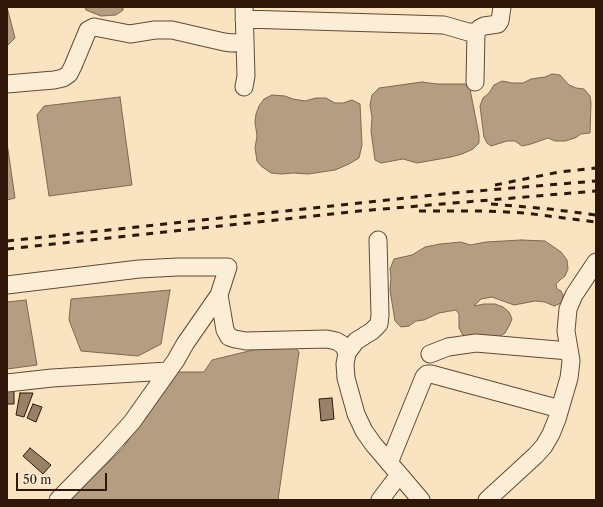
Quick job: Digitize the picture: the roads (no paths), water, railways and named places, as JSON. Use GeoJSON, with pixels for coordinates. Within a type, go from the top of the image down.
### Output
{"type":"FeatureCollection","features":[{"type":"Feature","properties":{"kind":"street"},"geometry":{"type":"LineString","coordinates":[[244,87],[246,76],[239,42],[244,13],[364,15],[444,26],[468,32],[476,32],[484,26],[498,24],[500,21],[502,7]]}},
{"type":"Feature","properties":{"kind":"street"},"geometry":{"type":"LineString","coordinates":[[7,84],[63,78],[69,74],[88,30],[94,27],[130,34],[155,30],[172,30],[239,42]]}},
{"type":"Feature","properties":{"kind":"street"},"geometry":{"type":"LineString","coordinates":[[475,82],[476,32]]}},
{"type":"Feature","properties":{"kind":"street"},"geometry":{"type":"LineString","coordinates":[[378,240],[379,324],[372,332],[356,342],[347,353],[345,364],[346,378],[356,414],[364,431],[421,500]]}},
{"type":"Feature","properties":{"kind":"street"},"geometry":{"type":"LineString","coordinates":[[487,500],[544,446],[551,434],[569,378],[571,360],[566,331],[568,309],[574,295],[596,262]]}},
{"type":"Feature","properties":{"kind":"street"},"geometry":{"type":"LineString","coordinates":[[7,285],[139,269],[228,267],[219,294],[132,422],[58,500]]}},
{"type":"Feature","properties":{"kind":"street"},"geometry":{"type":"LineString","coordinates":[[219,294],[225,330],[229,337],[246,341],[328,339],[343,345],[347,353]]}},
{"type":"Feature","properties":{"kind":"street"},"geometry":{"type":"LineString","coordinates":[[430,354],[448,347],[476,344],[569,351]]}},
{"type":"Feature","properties":{"kind":"street"},"geometry":{"type":"LineString","coordinates":[[7,382],[168,371]]}},
{"type":"Feature","properties":{"kind":"street"},"geometry":{"type":"LineString","coordinates":[[380,500],[394,469],[424,378],[427,374],[560,409]]}},
{"type":"Feature","properties":{"kind":"railway"},"geometry":{"type":"LineString","coordinates":[[495,185],[559,172],[596,168]]}},
{"type":"Feature","properties":{"kind":"railway"},"geometry":{"type":"LineString","coordinates":[[7,241],[453,193],[596,181]]}},
{"type":"Feature","properties":{"kind":"railway"},"geometry":{"type":"LineString","coordinates":[[7,249],[359,211],[596,191]]}},
{"type":"Feature","properties":{"kind":"railway"},"geometry":{"type":"LineString","coordinates":[[491,204],[596,215]]}},
{"type":"Feature","properties":{"kind":"railway"},"geometry":{"type":"LineString","coordinates":[[419,211],[486,211],[525,213],[596,222]]}}]}
